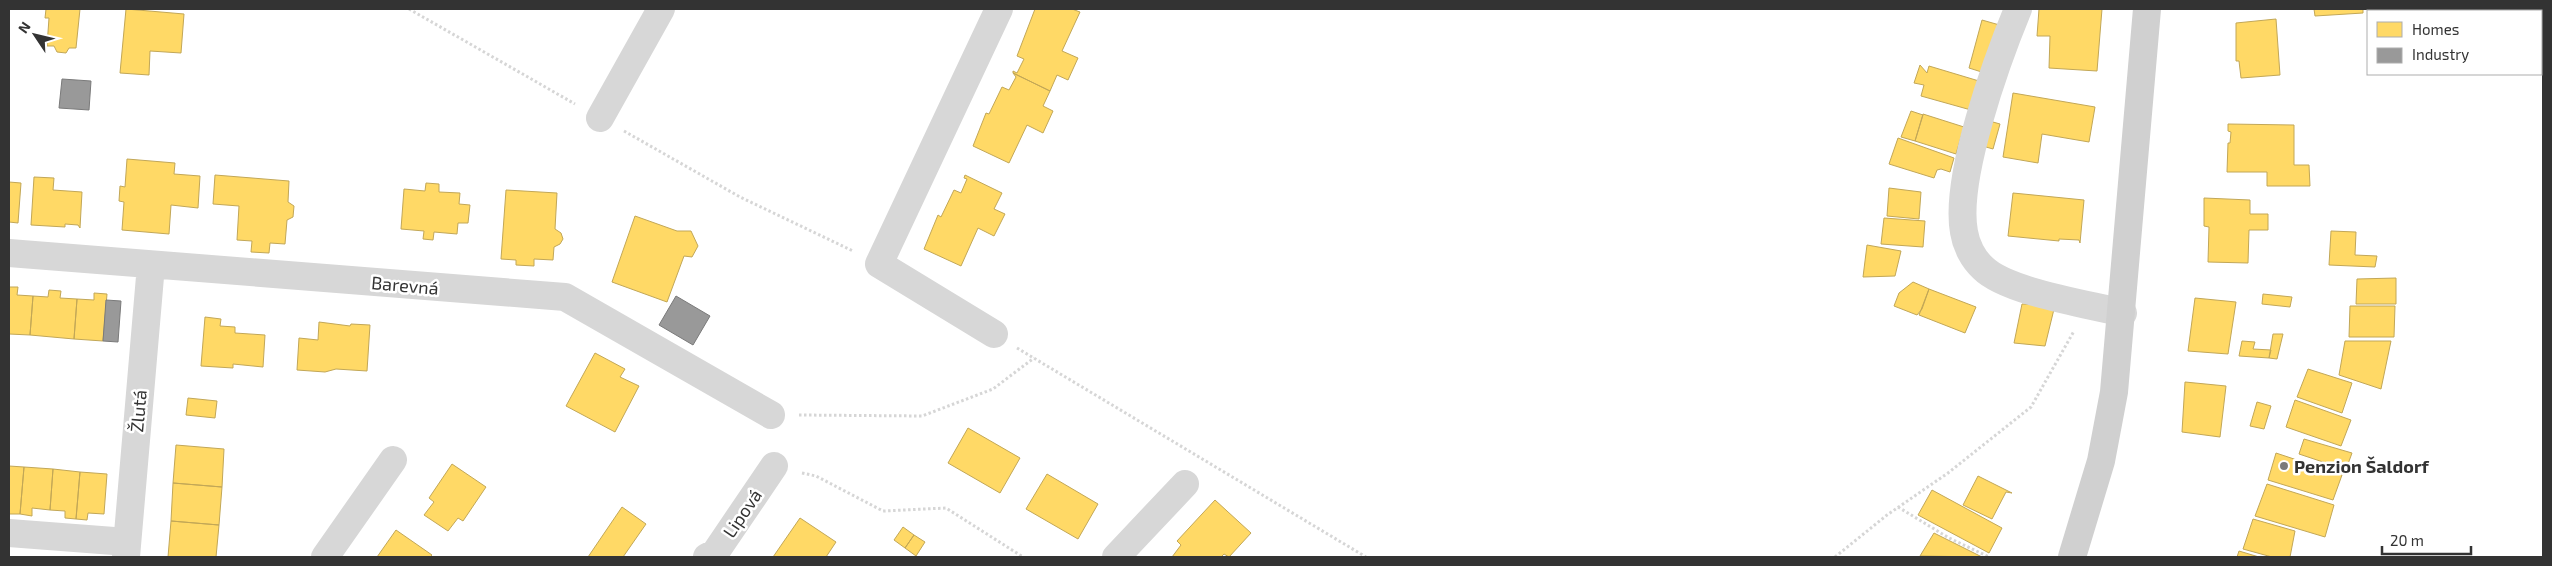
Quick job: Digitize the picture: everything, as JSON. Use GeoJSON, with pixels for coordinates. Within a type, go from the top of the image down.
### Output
{"type":"FeatureCollection","features":[{"type":"Feature","properties":{"kind":"main road"},"geometry":{"type":"LineString","coordinates":[[2072,557],[2101,461],[2114,392],[2123,313],[2148,9]]}},
{"type":"Feature","properties":{"kind":"street"},"geometry":{"type":"LineString","coordinates":[[600,118],[661,9]]}},
{"type":"Feature","properties":{"kind":"street"},"geometry":{"type":"LineString","coordinates":[[994,334],[879,264],[999,9]]}},
{"type":"Feature","properties":{"kind":"street"},"geometry":{"type":"LineString","coordinates":[[2018,9],[2004,43],[1985,101],[1967,172],[1963,212],[1964,231],[1969,250],[1983,269],[2003,281],[2071,302],[2089,304],[2123,313]]}},
{"type":"Feature","properties":{"kind":"street","name":"Barevná"},"geometry":{"type":"LineString","coordinates":[[9,253],[565,298],[771,414]]}},
{"type":"Feature","properties":{"kind":"street","name":"Žlutá"},"geometry":{"type":"LineString","coordinates":[[126,549],[151,265]]}},
{"type":"Feature","properties":{"kind":"street"},"geometry":{"type":"LineString","coordinates":[[325,557],[393,460]]}},
{"type":"Feature","properties":{"kind":"street","name":"Lipová"},"geometry":{"type":"LineString","coordinates":[[707,557],[715,553],[774,466]]}},
{"type":"Feature","properties":{"kind":"street"},"geometry":{"type":"LineString","coordinates":[[1116,557],[1184,484]]}},
{"type":"Feature","properties":{"kind":"street"},"geometry":{"type":"LineString","coordinates":[[9,533],[126,549]]}},
{"type":"Feature","properties":{"kind":"path"},"geometry":{"type":"LineString","coordinates":[[410,9],[740,197],[879,264]]}},
{"type":"Feature","properties":{"kind":"path"},"geometry":{"type":"LineString","coordinates":[[1835,557],[1898,507],[1948,473],[2031,407],[2089,304]]}},
{"type":"Feature","properties":{"kind":"path"},"geometry":{"type":"LineString","coordinates":[[994,334],[1366,557]]}},
{"type":"Feature","properties":{"kind":"path"},"geometry":{"type":"LineString","coordinates":[[771,414],[922,416],[994,389],[1034,358]]}},
{"type":"Feature","properties":{"kind":"path"},"geometry":{"type":"LineString","coordinates":[[774,466],[816,476],[883,511],[946,508],[1023,557]]}},
{"type":"Feature","properties":{"kind":"path"},"geometry":{"type":"LineString","coordinates":[[1898,507],[1949,538],[1989,557]]}},
{"type":"Feature","properties":{"kind":"building: Homes"},"geometry":{"type":"Polygon","coordinates":[[[46,9],[80,9],[76,48],[69,48],[66,53],[57,52],[54,46],[47,46],[49,18],[45,18],[46,9]]]}},
{"type":"Feature","properties":{"kind":"building: Homes"},"geometry":{"type":"Polygon","coordinates":[[[126,9],[184,14],[181,53],[150,51],[149,75],[120,73],[126,9]]]}},
{"type":"Feature","properties":{"kind":"building: Homes"},"geometry":{"type":"Polygon","coordinates":[[[1035,9],[1072,9],[1080,12],[1062,51],[1078,58],[1068,80],[1057,75],[1050,91],[1013,73],[1013,71],[1017,73],[1024,59],[1017,56],[1035,9]]]}},
{"type":"Feature","properties":{"kind":"building: Homes"},"geometry":{"type":"Polygon","coordinates":[[[2039,9],[2102,9],[2097,71],[2049,68],[2050,36],[2037,36],[2039,9]]]}},
{"type":"Feature","properties":{"kind":"building: Homes"},"geometry":{"type":"Polygon","coordinates":[[[2314,9],[2363,9],[2363,13],[2315,16],[2314,9]]]}},
{"type":"Feature","properties":{"kind":"building: Homes"},"geometry":{"type":"Polygon","coordinates":[[[2276,19],[2280,75],[2241,78],[2239,61],[2236,61],[2236,23],[2276,19]]]}},
{"type":"Feature","properties":{"kind":"building: Homes"},"geometry":{"type":"Polygon","coordinates":[[[1982,20],[2003,26],[1988,74],[1969,68],[1982,20]]]}},
{"type":"Feature","properties":{"kind":"building: Homes"},"geometry":{"type":"Polygon","coordinates":[[[1920,65],[1927,73],[1929,66],[1979,81],[1971,110],[1921,96],[1924,85],[1914,83],[1920,65]]]}},
{"type":"Feature","properties":{"kind":"building: Homes"},"geometry":{"type":"Polygon","coordinates":[[[1013,73],[1050,91],[1043,106],[1053,111],[1043,133],[1027,125],[1009,163],[973,146],[986,113],[989,114],[1002,87],[1009,90],[1016,77],[1013,73]]]}},
{"type":"Feature","properties":{"kind":"building: Homes"},"geometry":{"type":"Polygon","coordinates":[[[2013,93],[2095,107],[2089,142],[2042,134],[2038,163],[2003,157],[2013,93]]]}},
{"type":"Feature","properties":{"kind":"building: Homes"},"geometry":{"type":"Polygon","coordinates":[[[1911,111],[1923,115],[1915,141],[1901,137],[1911,111]]]}},
{"type":"Feature","properties":{"kind":"building: Homes"},"geometry":{"type":"Polygon","coordinates":[[[1923,114],[1964,127],[1956,154],[1915,141],[1923,114]]]}},
{"type":"Feature","properties":{"kind":"building: Homes"},"geometry":{"type":"Polygon","coordinates":[[[1986,120],[2000,124],[1993,149],[1979,145],[1986,120]]]}},
{"type":"Feature","properties":{"kind":"building: Homes"},"geometry":{"type":"Polygon","coordinates":[[[2228,124],[2294,125],[2294,165],[2309,165],[2310,186],[2267,186],[2267,172],[2227,172],[2228,143],[2230,143],[2231,132],[2228,131],[2228,124]]]}},
{"type":"Feature","properties":{"kind":"building: Homes"},"geometry":{"type":"Polygon","coordinates":[[[1898,138],[1954,158],[1950,172],[1941,169],[1937,170],[1934,178],[1889,164],[1898,138]]]}},
{"type":"Feature","properties":{"kind":"building: Homes"},"geometry":{"type":"Polygon","coordinates":[[[127,159],[175,163],[174,174],[200,176],[198,208],[171,205],[169,234],[122,230],[124,202],[119,201],[120,186],[125,187],[127,159]]]}},
{"type":"Feature","properties":{"kind":"building: Homes"},"geometry":{"type":"Polygon","coordinates":[[[215,175],[289,181],[288,202],[294,206],[293,217],[287,220],[285,244],[270,243],[269,253],[251,252],[252,241],[237,240],[239,206],[213,204],[215,175]]]}},
{"type":"Feature","properties":{"kind":"building: Homes"},"geometry":{"type":"Polygon","coordinates":[[[965,175],[1002,193],[994,209],[1005,214],[994,236],[978,228],[961,266],[924,249],[938,215],[941,217],[954,190],[961,193],[967,179],[964,178],[965,175]]]}},
{"type":"Feature","properties":{"kind":"building: Homes"},"geometry":{"type":"Polygon","coordinates":[[[34,177],[54,178],[53,190],[82,192],[80,228],[78,225],[65,224],[65,227],[31,225],[34,177]]]}},
{"type":"Feature","properties":{"kind":"building: Homes"},"geometry":{"type":"Polygon","coordinates":[[[9,182],[21,183],[18,223],[9,222],[9,182]]]}},
{"type":"Feature","properties":{"kind":"building: Homes"},"geometry":{"type":"Polygon","coordinates":[[[426,183],[439,184],[439,192],[460,193],[459,204],[470,205],[468,223],[458,223],[457,234],[434,232],[433,240],[423,239],[424,231],[401,229],[404,189],[425,191],[426,183]]]}},
{"type":"Feature","properties":{"kind":"building: Homes"},"geometry":{"type":"Polygon","coordinates":[[[1889,188],[1921,192],[1919,219],[1887,216],[1889,188]]]}},
{"type":"Feature","properties":{"kind":"building: Homes"},"geometry":{"type":"Polygon","coordinates":[[[506,190],[557,193],[555,229],[561,233],[563,239],[560,244],[554,247],[553,260],[534,259],[534,266],[516,265],[516,260],[501,259],[506,190]]]}},
{"type":"Feature","properties":{"kind":"building: Homes"},"geometry":{"type":"Polygon","coordinates":[[[2013,193],[2084,200],[2080,243],[2079,240],[2059,239],[2059,241],[2008,236],[2013,193]]]}},
{"type":"Feature","properties":{"kind":"building: Homes"},"geometry":{"type":"Polygon","coordinates":[[[2204,198],[2250,200],[2250,214],[2268,214],[2268,230],[2249,230],[2248,263],[2208,262],[2209,227],[2204,226],[2204,198]]]}},
{"type":"Feature","properties":{"kind":"building: Homes"},"geometry":{"type":"Polygon","coordinates":[[[635,216],[677,231],[691,231],[698,246],[692,257],[684,256],[667,302],[612,282],[635,216]]]}},
{"type":"Feature","properties":{"kind":"building: Homes"},"geometry":{"type":"Polygon","coordinates":[[[1884,218],[1925,221],[1923,247],[1881,244],[1884,218]]]}},
{"type":"Feature","properties":{"kind":"building: Homes"},"geometry":{"type":"Polygon","coordinates":[[[2331,231],[2356,232],[2355,255],[2377,256],[2375,267],[2329,265],[2331,231]]]}},
{"type":"Feature","properties":{"kind":"building: Homes"},"geometry":{"type":"Polygon","coordinates":[[[1867,245],[1901,251],[1895,276],[1863,277],[1867,245]]]}},
{"type":"Feature","properties":{"kind":"building: Homes"},"geometry":{"type":"Polygon","coordinates":[[[2396,278],[2396,304],[2356,304],[2357,279],[2396,278]]]}},
{"type":"Feature","properties":{"kind":"building: Homes"},"geometry":{"type":"Polygon","coordinates":[[[1913,282],[1929,289],[1922,309],[1917,315],[1894,306],[1899,293],[1913,282]]]}},
{"type":"Feature","properties":{"kind":"building: Homes"},"geometry":{"type":"Polygon","coordinates":[[[9,287],[18,287],[17,295],[33,296],[30,335],[9,334],[9,287]]]}},
{"type":"Feature","properties":{"kind":"building: Homes"},"geometry":{"type":"Polygon","coordinates":[[[1929,289],[1976,307],[1965,333],[1919,315],[1929,289]]]}},
{"type":"Feature","properties":{"kind":"building: Homes"},"geometry":{"type":"Polygon","coordinates":[[[49,290],[61,291],[60,298],[77,299],[74,339],[30,335],[33,296],[48,297],[49,290]]]}},
{"type":"Feature","properties":{"kind":"building: Homes"},"geometry":{"type":"Polygon","coordinates":[[[94,293],[107,294],[103,341],[74,339],[77,299],[94,300],[94,293]]]}},
{"type":"Feature","properties":{"kind":"building: Homes"},"geometry":{"type":"Polygon","coordinates":[[[2263,294],[2292,297],[2290,307],[2262,304],[2263,294]]]}},
{"type":"Feature","properties":{"kind":"building: Homes"},"geometry":{"type":"Polygon","coordinates":[[[2195,298],[2236,302],[2228,354],[2188,351],[2195,298]]]}},
{"type":"Feature","properties":{"kind":"building: Homes"},"geometry":{"type":"Polygon","coordinates":[[[2022,304],[2055,305],[2045,346],[2014,343],[2022,304]]]}},
{"type":"Feature","properties":{"kind":"building: Homes"},"geometry":{"type":"Polygon","coordinates":[[[2350,306],[2395,306],[2394,337],[2349,337],[2350,306]]]}},
{"type":"Feature","properties":{"kind":"building: Homes"},"geometry":{"type":"Polygon","coordinates":[[[205,317],[221,319],[220,326],[235,327],[235,333],[265,335],[263,367],[233,364],[233,368],[201,366],[205,317]]]}},
{"type":"Feature","properties":{"kind":"building: Homes"},"geometry":{"type":"Polygon","coordinates":[[[319,322],[350,326],[351,324],[370,325],[367,371],[336,369],[325,372],[297,370],[299,338],[318,340],[319,322]]]}},
{"type":"Feature","properties":{"kind":"building: Homes"},"geometry":{"type":"Polygon","coordinates":[[[2273,334],[2283,334],[2277,359],[2269,358],[2273,334]]]}},
{"type":"Feature","properties":{"kind":"building: Homes"},"geometry":{"type":"Polygon","coordinates":[[[2242,341],[2255,342],[2253,349],[2271,350],[2269,358],[2239,356],[2242,341]]]}},
{"type":"Feature","properties":{"kind":"building: Homes"},"geometry":{"type":"Polygon","coordinates":[[[2345,341],[2391,341],[2381,389],[2339,375],[2345,341]]]}},
{"type":"Feature","properties":{"kind":"building: Homes"},"geometry":{"type":"Polygon","coordinates":[[[595,353],[625,369],[620,377],[639,386],[615,432],[566,406],[595,353]]]}},
{"type":"Feature","properties":{"kind":"building: Homes"},"geometry":{"type":"Polygon","coordinates":[[[2308,369],[2352,383],[2342,413],[2297,397],[2308,369]]]}},
{"type":"Feature","properties":{"kind":"building: Homes"},"geometry":{"type":"Polygon","coordinates":[[[2185,382],[2226,386],[2220,437],[2182,432],[2185,382]]]}},
{"type":"Feature","properties":{"kind":"building: Homes"},"geometry":{"type":"Polygon","coordinates":[[[188,398],[217,401],[215,418],[186,415],[188,398]]]}},
{"type":"Feature","properties":{"kind":"building: Homes"},"geometry":{"type":"Polygon","coordinates":[[[2295,400],[2351,420],[2341,446],[2286,427],[2295,400]]]}},
{"type":"Feature","properties":{"kind":"building: Homes"},"geometry":{"type":"Polygon","coordinates":[[[2257,402],[2271,406],[2264,429],[2250,426],[2257,402]]]}},
{"type":"Feature","properties":{"kind":"building: Homes"},"geometry":{"type":"Polygon","coordinates":[[[968,428],[1020,458],[1000,493],[948,463],[968,428]]]}},
{"type":"Feature","properties":{"kind":"building: Homes"},"geometry":{"type":"Polygon","coordinates":[[[2304,439],[2352,453],[2348,464],[2339,462],[2338,467],[2299,454],[2304,439]]]}},
{"type":"Feature","properties":{"kind":"building: Homes"},"geometry":{"type":"Polygon","coordinates":[[[176,445],[224,449],[222,487],[173,483],[176,445]]]}},
{"type":"Feature","properties":{"kind":"building: Homes"},"geometry":{"type":"Polygon","coordinates":[[[2276,453],[2342,475],[2333,500],[2268,480],[2276,453]]]}},
{"type":"Feature","properties":{"kind":"building: Homes"},"geometry":{"type":"Polygon","coordinates":[[[452,464],[486,487],[463,521],[458,518],[448,531],[424,515],[434,502],[429,498],[452,464]]]}},
{"type":"Feature","properties":{"kind":"building: Homes"},"geometry":{"type":"Polygon","coordinates":[[[9,466],[24,467],[20,514],[9,514],[9,466]]]}},
{"type":"Feature","properties":{"kind":"building: Homes"},"geometry":{"type":"Polygon","coordinates":[[[24,467],[53,469],[50,510],[32,508],[32,516],[20,514],[24,467]]]}},
{"type":"Feature","properties":{"kind":"building: Homes"},"geometry":{"type":"Polygon","coordinates":[[[53,469],[80,472],[76,519],[65,518],[65,511],[50,510],[53,469]]]}},
{"type":"Feature","properties":{"kind":"building: Homes"},"geometry":{"type":"Polygon","coordinates":[[[80,472],[107,474],[104,514],[88,513],[87,520],[76,519],[80,472]]]}},
{"type":"Feature","properties":{"kind":"building: Homes"},"geometry":{"type":"Polygon","coordinates":[[[1047,474],[1098,504],[1078,539],[1026,509],[1047,474]]]}},
{"type":"Feature","properties":{"kind":"building: Homes"},"geometry":{"type":"Polygon","coordinates":[[[1978,476],[2012,493],[2006,492],[1992,519],[1963,505],[1978,476]]]}},
{"type":"Feature","properties":{"kind":"building: Homes"},"geometry":{"type":"Polygon","coordinates":[[[173,483],[222,487],[219,525],[171,521],[173,483]]]}},
{"type":"Feature","properties":{"kind":"building: Homes"},"geometry":{"type":"Polygon","coordinates":[[[2267,484],[2334,505],[2325,537],[2255,516],[2267,484]]]}},
{"type":"Feature","properties":{"kind":"building: Homes"},"geometry":{"type":"Polygon","coordinates":[[[1932,490],[2002,528],[1989,553],[1918,515],[1932,490]]]}},
{"type":"Feature","properties":{"kind":"building: Homes"},"geometry":{"type":"Polygon","coordinates":[[[1215,500],[1251,533],[1229,557],[1224,554],[1221,557],[1172,557],[1181,545],[1177,541],[1215,500]]]}},
{"type":"Feature","properties":{"kind":"building: Homes"},"geometry":{"type":"Polygon","coordinates":[[[622,507],[646,524],[623,557],[588,557],[622,507]]]}},
{"type":"Feature","properties":{"kind":"building: Homes"},"geometry":{"type":"Polygon","coordinates":[[[800,518],[836,542],[826,557],[773,557],[800,518]]]}},
{"type":"Feature","properties":{"kind":"building: Homes"},"geometry":{"type":"Polygon","coordinates":[[[2253,519],[2295,531],[2290,557],[2272,557],[2243,549],[2253,519]]]}},
{"type":"Feature","properties":{"kind":"building: Homes"},"geometry":{"type":"Polygon","coordinates":[[[171,521],[219,525],[216,557],[168,557],[171,521]]]}},
{"type":"Feature","properties":{"kind":"building: Homes"},"geometry":{"type":"Polygon","coordinates":[[[903,527],[914,535],[905,548],[894,540],[903,527]]]}},
{"type":"Feature","properties":{"kind":"building: Homes"},"geometry":{"type":"Polygon","coordinates":[[[396,530],[432,555],[430,557],[377,557],[396,530]]]}},
{"type":"Feature","properties":{"kind":"building: Homes"},"geometry":{"type":"Polygon","coordinates":[[[1934,533],[1982,557],[1920,556],[1934,533]]]}},
{"type":"Feature","properties":{"kind":"building: Homes"},"geometry":{"type":"Polygon","coordinates":[[[914,535],[925,542],[916,556],[905,548],[914,535]]]}},
{"type":"Feature","properties":{"kind":"building: Homes"},"geometry":{"type":"Polygon","coordinates":[[[2239,551],[2259,557],[2237,557],[2239,551]]]}},
{"type":"Feature","properties":{"kind":"building: Industry"},"geometry":{"type":"Polygon","coordinates":[[[62,79],[91,81],[89,110],[59,108],[62,79]]]}},
{"type":"Feature","properties":{"kind":"building: Industry"},"geometry":{"type":"Polygon","coordinates":[[[676,296],[710,316],[693,345],[659,325],[676,296]]]}},
{"type":"Feature","properties":{"kind":"building: Industry"},"geometry":{"type":"Polygon","coordinates":[[[106,300],[121,301],[118,342],[103,341],[106,300]]]}},
{"type":"Feature","properties":{"kind":"place","name":"Penzion Šaldorf"},"geometry":{"type":"Point","coordinates":[2284,466]}}]}
